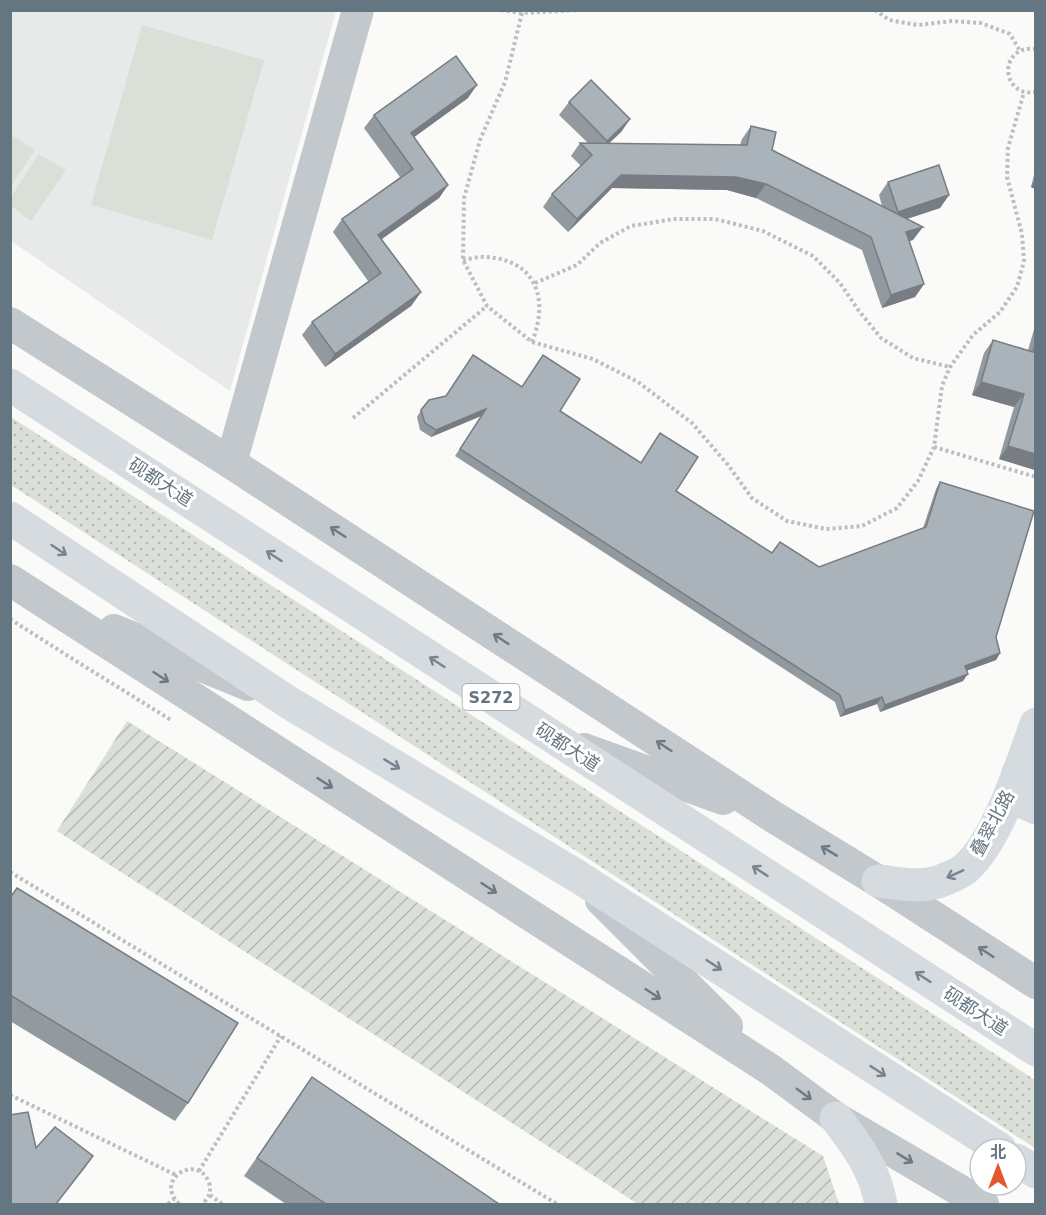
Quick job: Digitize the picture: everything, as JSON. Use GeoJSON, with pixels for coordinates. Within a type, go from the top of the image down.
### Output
{"type":"FeatureCollection","features":[{"type":"Feature","properties":{"kind":"main road","name":"砚都大道"},"geometry":{"type":"LineString","coordinates":[[10,385],[1035,1050]]}},
{"type":"Feature","properties":{"kind":"main road"},"geometry":{"type":"LineString","coordinates":[[10,518],[288,702],[577,876],[981,1137]]}},
{"type":"Feature","properties":{"kind":"main road","name":"叠翠北路"},"geometry":{"type":"LineString","coordinates":[[878,881],[917,885],[938,882],[965,870],[979,854],[992,831],[1018,773],[1035,724]]}},
{"type":"Feature","properties":{"kind":"main road"},"geometry":{"type":"LineString","coordinates":[[1018,773],[1027,804],[1035,808]]}},
{"type":"Feature","properties":{"kind":"main road"},"geometry":{"type":"LineString","coordinates":[[836,1118],[863,1153],[881,1204]]}},
{"type":"Feature","properties":{"kind":"street"},"geometry":{"type":"LineString","coordinates":[[231,463],[358,10]]}},
{"type":"Feature","properties":{"kind":"street"},"geometry":{"type":"LineString","coordinates":[[10,323],[231,463],[772,816],[878,881],[1035,984]]}},
{"type":"Feature","properties":{"kind":"street"},"geometry":{"type":"LineString","coordinates":[[10,580],[771,1070],[836,1118],[983,1204]]}},
{"type":"Feature","properties":{"kind":"street"},"geometry":{"type":"LineString","coordinates":[[41,600],[288,702]]}},
{"type":"Feature","properties":{"kind":"street"},"geometry":{"type":"LineString","coordinates":[[556,738],[772,816]]}},
{"type":"Feature","properties":{"kind":"street"},"geometry":{"type":"LineString","coordinates":[[577,876],[771,1070]]}},
{"type":"Feature","properties":{"kind":"path"},"geometry":{"type":"LineString","coordinates":[[501,10],[522,13],[580,10]]}},
{"type":"Feature","properties":{"kind":"path"},"geometry":{"type":"LineString","coordinates":[[875,10],[889,20],[918,25],[952,21],[981,23],[1010,34],[1020,51]]}},
{"type":"Feature","properties":{"kind":"path"},"geometry":{"type":"LineString","coordinates":[[522,13],[505,82],[480,140],[464,198],[463,260],[486,306],[532,342],[593,359],[638,382],[692,423],[728,465],[752,498],[787,521],[826,529],[862,526],[897,508],[918,481],[934,447],[942,386],[950,367],[973,335],[1000,312],[1017,287],[1024,261],[1022,234],[1007,177],[1008,148],[1024,92]]}},
{"type":"Feature","properties":{"kind":"path"},"geometry":{"type":"LineString","coordinates":[[1035,50],[1028,48],[1020,51],[1008,64],[1010,81],[1016,88],[1024,92],[1035,92]]}},
{"type":"Feature","properties":{"kind":"path"},"geometry":{"type":"LineString","coordinates":[[535,283],[577,265],[600,243],[631,226],[674,219],[715,219],[763,231],[813,256],[840,283],[881,338],[913,358],[950,367]]}},
{"type":"Feature","properties":{"kind":"path"},"geometry":{"type":"LineString","coordinates":[[463,260],[485,256],[511,261],[528,273],[535,283],[540,304],[538,326],[532,342]]}},
{"type":"Feature","properties":{"kind":"path"},"geometry":{"type":"LineString","coordinates":[[353,418],[486,306]]}},
{"type":"Feature","properties":{"kind":"path"},"geometry":{"type":"LineString","coordinates":[[934,447],[1035,477]]}},
{"type":"Feature","properties":{"kind":"path"},"geometry":{"type":"LineString","coordinates":[[10,872],[557,1204]]}},
{"type":"Feature","properties":{"kind":"path"},"geometry":{"type":"LineString","coordinates":[[200,1171],[281,1036]]}},
{"type":"Feature","properties":{"kind":"path"},"geometry":{"type":"LineString","coordinates":[[10,1095],[176,1176]]}},
{"type":"Feature","properties":{"kind":"path"},"geometry":{"type":"LineString","coordinates":[[179,1204],[171,1191],[172,1183],[176,1176],[191,1169],[200,1171],[207,1177],[210,1186],[210,1195],[202,1204]]}},
{"type":"Feature","properties":{"kind":"path"},"geometry":{"type":"LineString","coordinates":[[210,1195],[222,1204]]}},
{"type":"Feature","properties":{"kind":"path"},"geometry":{"type":"LineString","coordinates":[[168,1204],[174,1199]]}},
{"type":"Feature","properties":{"kind":"shaded area"},"geometry":{"type":"Polygon","coordinates":[[[10,11],[336,11],[230,391],[11,241],[10,11]]]}},
{"type":"Feature","properties":{"kind":"shaded area"},"geometry":{"type":"Polygon","coordinates":[[[142,25],[264,60],[212,240],[91,205],[142,25]]]}},
{"type":"Feature","properties":{"kind":"shaded area"},"geometry":{"type":"Polygon","coordinates":[[[11,135],[35,150],[11,186],[11,135]]]}},
{"type":"Feature","properties":{"kind":"shaded area"},"geometry":{"type":"Polygon","coordinates":[[[39,154],[66,170],[31,221],[11,206],[11,197],[39,154]]]}},
{"type":"Feature","properties":{"kind":"shaded area"},"geometry":{"type":"Polygon","coordinates":[[[11,417],[1035,1080],[1035,1148],[1028,1143],[1028,1137],[1018,1137],[11,485],[11,417]]]}},
{"type":"Feature","properties":{"kind":"shaded area"},"geometry":{"type":"Polygon","coordinates":[[[127,721],[823,1156],[839,1204],[638,1204],[57,831],[127,721]]]}},
{"type":"Feature","properties":{"kind":"building"},"geometry":{"type":"Polygon","coordinates":[[[456,56],[477,85],[411,133],[448,185],[378,235],[421,292],[335,354],[312,322],[381,273],[342,219],[413,169],[374,115],[456,56]]]}},
{"type":"Feature","properties":{"kind":"building"},"geometry":{"type":"Polygon","coordinates":[[[591,80],[630,119],[607,141],[569,102],[591,80]]]}},
{"type":"Feature","properties":{"kind":"building"},"geometry":{"type":"Polygon","coordinates":[[[751,126],[776,132],[772,150],[923,227],[906,232],[924,284],[891,295],[871,237],[766,184],[736,177],[621,175],[577,219],[552,194],[592,155],[580,143],[747,145],[751,126]]]}},
{"type":"Feature","properties":{"kind":"building"},"geometry":{"type":"Polygon","coordinates":[[[939,165],[949,195],[898,212],[888,182],[939,165]]]}},
{"type":"Feature","properties":{"kind":"building"},"geometry":{"type":"Polygon","coordinates":[[[993,340],[1033,352],[1035,345],[1035,454],[1008,446],[1024,394],[981,382],[993,340]]]}},
{"type":"Feature","properties":{"kind":"building"},"geometry":{"type":"Polygon","coordinates":[[[473,355],[522,387],[543,355],[580,379],[560,411],[641,463],[660,433],[698,457],[676,491],[772,553],[780,542],[819,567],[926,527],[940,482],[1034,511],[996,637],[1000,653],[965,666],[968,674],[885,705],[882,697],[845,710],[840,695],[460,449],[486,409],[436,430],[425,423],[421,410],[429,400],[446,396],[473,355]]]}},
{"type":"Feature","properties":{"kind":"building"},"geometry":{"type":"Polygon","coordinates":[[[17,888],[238,1023],[188,1103],[10,995],[10,898],[17,888]]]}},
{"type":"Feature","properties":{"kind":"building"},"geometry":{"type":"Polygon","coordinates":[[[312,1077],[499,1204],[326,1204],[257,1158],[312,1077]]]}},
{"type":"Feature","properties":{"kind":"building"},"geometry":{"type":"Polygon","coordinates":[[[28,1112],[36,1148],[55,1127],[93,1156],[56,1204],[10,1204],[10,1115],[28,1112]]]}}]}
